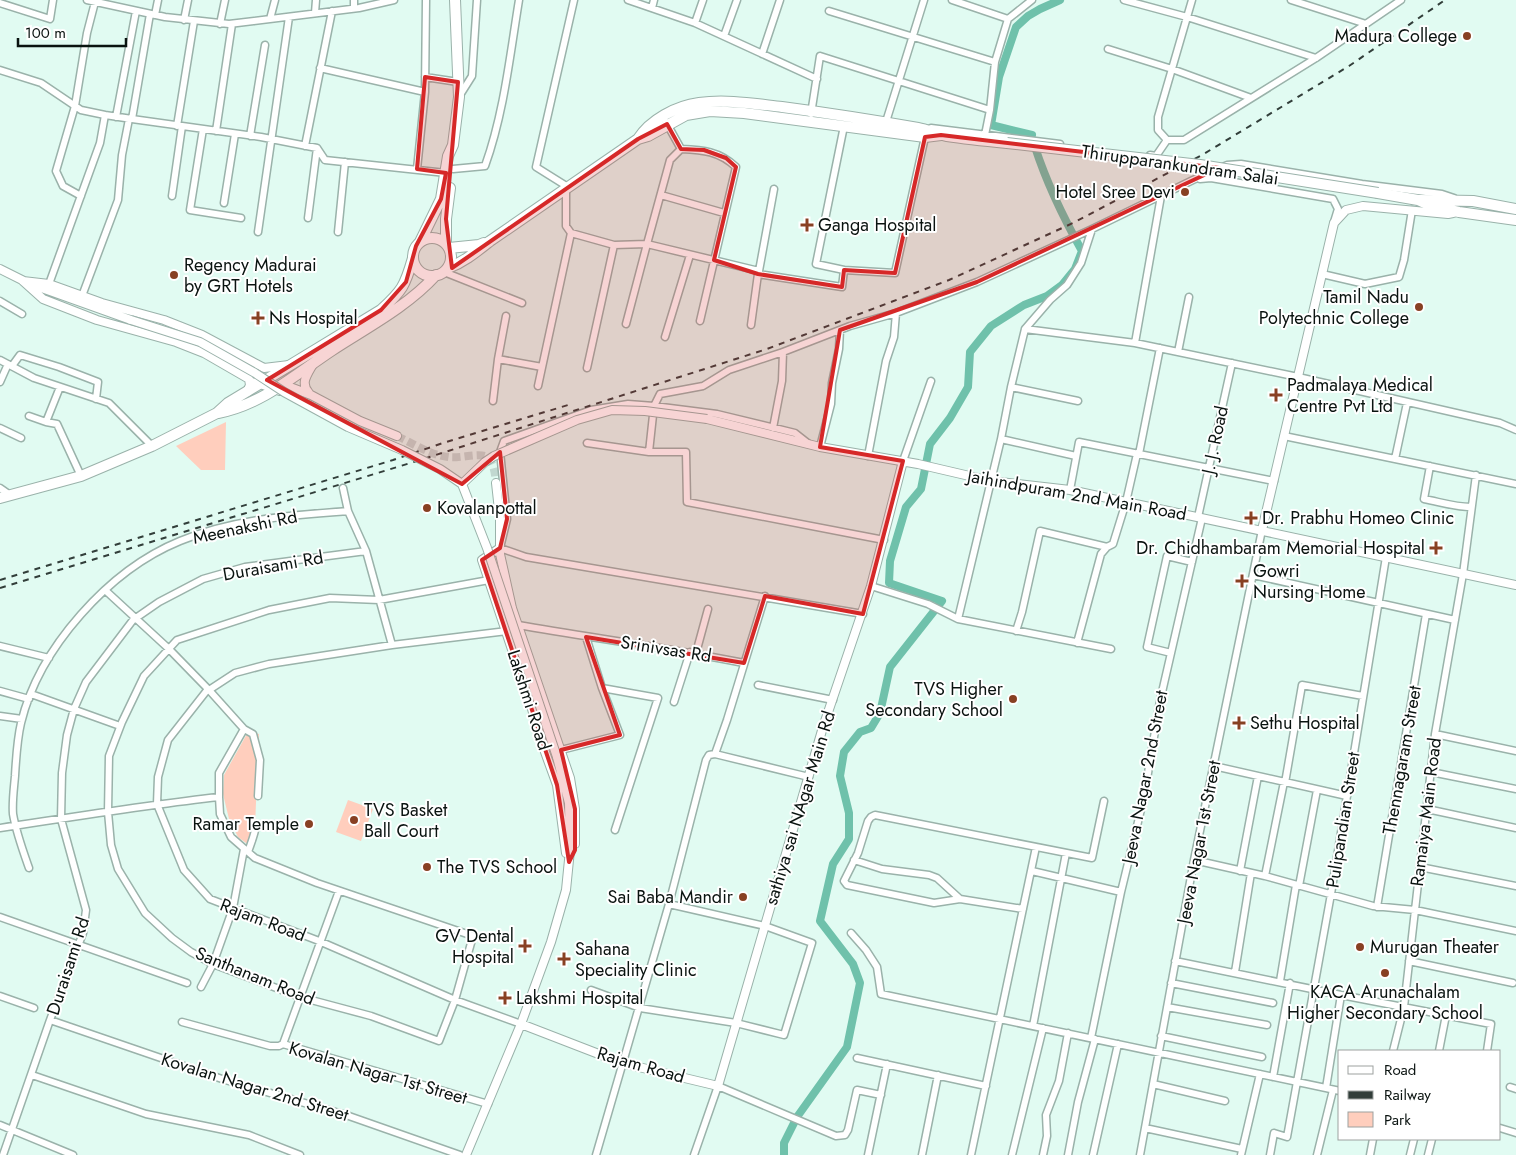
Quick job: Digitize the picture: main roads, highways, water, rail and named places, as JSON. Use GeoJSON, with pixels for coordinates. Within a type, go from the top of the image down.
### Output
{"type":"FeatureCollection","features":[{"type":"Feature","properties":{"kind":"main road"},"geometry":{"type":"LineString","coordinates":[[449,171],[441,199],[420,242],[416,246],[413,258],[418,270],[429,275],[443,272],[451,258],[446,219],[449,171],[448,156],[453,145],[459,97],[455,0]]}},
{"type":"Feature","properties":{"kind":"main road","name":"Thirupparankundram Salai"},"geometry":{"type":"LineString","coordinates":[[665,120],[681,107],[698,103],[747,103],[812,111],[885,127],[924,133],[1200,165],[1418,200],[1473,201],[1516,209]]}},
{"type":"Feature","properties":{"kind":"main road","name":"Thirupparankundram Salai"},"geometry":{"type":"LineString","coordinates":[[216,413],[235,410],[274,390],[412,298],[443,272],[472,256],[490,241],[638,139],[644,130],[665,120],[710,111],[744,113],[844,126],[885,127]]}},
{"type":"Feature","properties":{"kind":"main road","name":"Thirupparankundram Salai"},"geometry":{"type":"LineString","coordinates":[[1418,200],[1431,206],[1459,212],[1516,220]]}},
{"type":"Feature","properties":{"kind":"main road"},"geometry":{"type":"LineString","coordinates":[[420,242],[430,238],[441,240],[448,245]]}},
{"type":"Feature","properties":{"kind":"main road","name":"Thirupparankundram Salai"},"geometry":{"type":"LineString","coordinates":[[448,245],[479,246],[490,241]]}},
{"type":"Feature","properties":{"kind":"main road","name":"Thirupparankundram Salai"},"geometry":{"type":"LineString","coordinates":[[5,497],[81,476],[152,446],[216,413],[228,403],[380,310],[399,295],[406,282],[413,258]]}},
{"type":"Feature","properties":{"kind":"waterway"},"geometry":{"type":"LineString","coordinates":[[1032,135],[991,125],[999,77],[1016,27],[1028,16],[1060,0]]}},
{"type":"Feature","properties":{"kind":"waterway"},"geometry":{"type":"LineString","coordinates":[[784,1155],[784,1143],[797,1117],[847,1047],[860,983],[853,964],[820,921],[833,864],[849,839],[849,813],[840,776],[844,752],[860,732],[871,728],[880,713],[890,667],[942,601],[889,583],[890,561],[906,507],[921,489],[930,444],[950,418],[968,387],[970,352],[991,326],[1024,305],[1047,296],[1062,285],[1075,269],[1082,251],[1056,200],[1035,147]]}},
{"type":"Feature","properties":{"kind":"tunnel"},"geometry":{"type":"LineString","coordinates":[[397,436],[428,452],[441,456],[480,455],[487,457],[493,465],[496,483]]}},
{"type":"Feature","properties":{"kind":"railway"},"geometry":{"type":"LineString","coordinates":[[0,588],[417,461],[767,349],[949,280],[1073,223],[1202,155],[1349,66],[1445,0]]}},
{"type":"Feature","properties":{"kind":"railway"},"geometry":{"type":"LineString","coordinates":[[0,580],[568,405]]}},
{"type":"Feature","properties":{"kind":"place","name":"Madura College"},"geometry":{"type":"Point","coordinates":[1467,36]}},
{"type":"Feature","properties":{"kind":"place","name":"Hotel Sree Devi"},"geometry":{"type":"Point","coordinates":[1185,192]}},
{"type":"Feature","properties":{"kind":"place","name":"Ganga Hospital"},"geometry":{"type":"Point","coordinates":[807,225]}},
{"type":"Feature","properties":{"kind":"place","name":"Regency Madurai by GRT Hotels"},"geometry":{"type":"Point","coordinates":[174,275]}},
{"type":"Feature","properties":{"kind":"place","name":"Tamil Nadu Polytechnic College"},"geometry":{"type":"Point","coordinates":[1419,307]}},
{"type":"Feature","properties":{"kind":"place","name":"Ns Hospital"},"geometry":{"type":"Point","coordinates":[258,318]}},
{"type":"Feature","properties":{"kind":"place","name":"Padmalaya Medical Centre Pvt Ltd"},"geometry":{"type":"Point","coordinates":[1276,395]}},
{"type":"Feature","properties":{"kind":"place","name":"Kovalanpottal"},"geometry":{"type":"Point","coordinates":[427,508]}},
{"type":"Feature","properties":{"kind":"place","name":"Dr. Prabhu Homeo Clinic"},"geometry":{"type":"Point","coordinates":[1251,518]}},
{"type":"Feature","properties":{"kind":"place","name":"Dr. Chidhambaram Memorial Hospital"},"geometry":{"type":"Point","coordinates":[1436,548]}},
{"type":"Feature","properties":{"kind":"place","name":"Gowri Nursing Home"},"geometry":{"type":"Point","coordinates":[1242,581]}},
{"type":"Feature","properties":{"kind":"place","name":"TVS Higher Secondary School"},"geometry":{"type":"Point","coordinates":[1013,699]}},
{"type":"Feature","properties":{"kind":"place","name":"Sethu Hospital"},"geometry":{"type":"Point","coordinates":[1239,723]}},
{"type":"Feature","properties":{"kind":"place","name":"TVS Basket Ball Court"},"geometry":{"type":"Point","coordinates":[354,820]}},
{"type":"Feature","properties":{"kind":"place","name":"Ramar Temple"},"geometry":{"type":"Point","coordinates":[309,824]}},
{"type":"Feature","properties":{"kind":"place","name":"The TVS School"},"geometry":{"type":"Point","coordinates":[427,867]}},
{"type":"Feature","properties":{"kind":"place","name":"Sai Baba Mandir"},"geometry":{"type":"Point","coordinates":[743,897]}},
{"type":"Feature","properties":{"kind":"place","name":"GV Dental Hospital"},"geometry":{"type":"Point","coordinates":[525,946]}},
{"type":"Feature","properties":{"kind":"place","name":"Murugan Theater"},"geometry":{"type":"Point","coordinates":[1360,947]}},
{"type":"Feature","properties":{"kind":"place","name":"Sahana Speciality Clinic"},"geometry":{"type":"Point","coordinates":[564,959]}},
{"type":"Feature","properties":{"kind":"place","name":"KACA Arunachalam Higher Secondary School"},"geometry":{"type":"Point","coordinates":[1385,973]}},
{"type":"Feature","properties":{"kind":"place","name":"Lakshmi Hospital"},"geometry":{"type":"Point","coordinates":[505,998]}}]}
